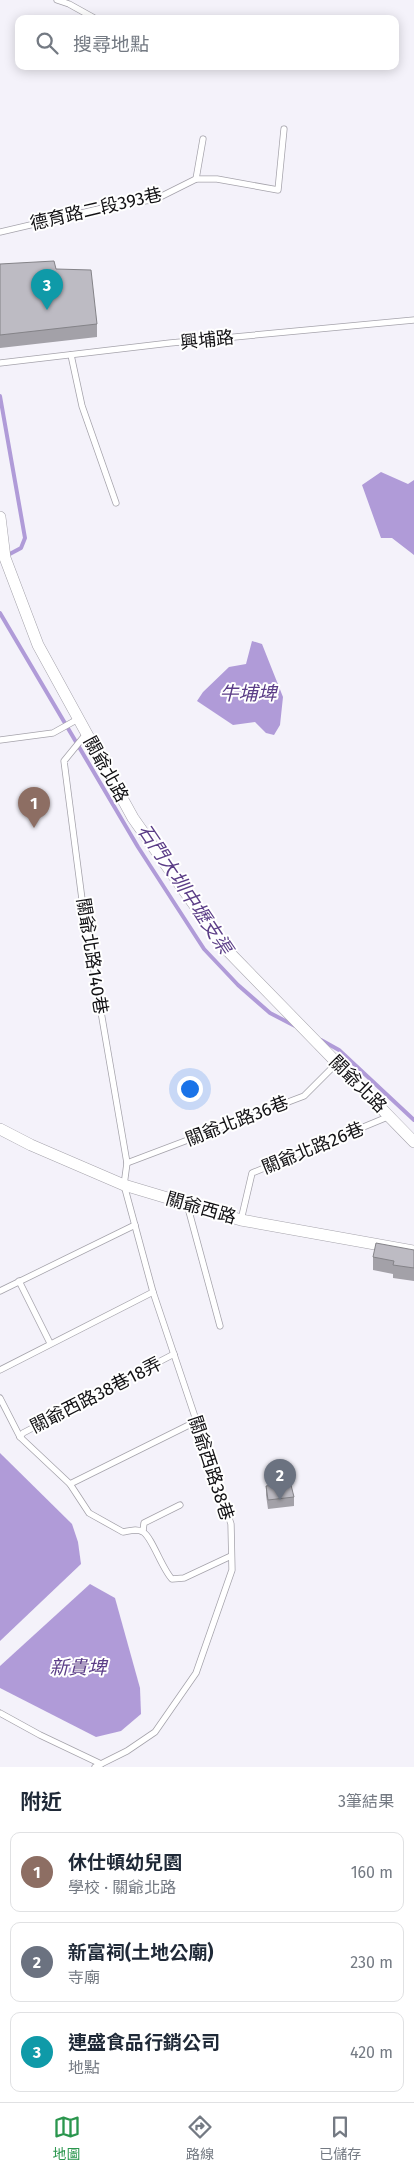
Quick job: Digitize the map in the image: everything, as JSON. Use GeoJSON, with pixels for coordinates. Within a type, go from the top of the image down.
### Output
{"type":"FeatureCollection","features":[{"type":"Feature","properties":{"kind":"street","name":"關爺北路"},"geometry":{"type":"LineString","coordinates":[[0,517],[5,558],[38,645],[133,818],[224,947],[414,1142]]}},
{"type":"Feature","properties":{"kind":"street","name":"關爺西路"},"geometry":{"type":"LineString","coordinates":[[0,1129],[31,1145],[124,1186],[241,1220],[414,1251]]}},
{"type":"Feature","properties":{"kind":"lane"},"geometry":{"type":"LineString","coordinates":[[57,0],[69,4],[89,15]]}},
{"type":"Feature","properties":{"kind":"lane","name":"德育路二段393巷"},"geometry":{"type":"LineString","coordinates":[[0,232],[124,203],[154,200],[196,179],[217,179],[278,190],[284,129]]}},
{"type":"Feature","properties":{"kind":"lane"},"geometry":{"type":"LineString","coordinates":[[196,179],[203,139]]}},
{"type":"Feature","properties":{"kind":"lane","name":"興埔路"},"geometry":{"type":"LineString","coordinates":[[0,363],[414,320]]}},
{"type":"Feature","properties":{"kind":"lane"},"geometry":{"type":"LineString","coordinates":[[71,355],[82,406],[116,503]]}},
{"type":"Feature","properties":{"kind":"lane"},"geometry":{"type":"LineString","coordinates":[[0,740],[53,733],[78,719]]}},
{"type":"Feature","properties":{"kind":"lane","name":"關爺北路140巷"},"geometry":{"type":"LineString","coordinates":[[86,734],[64,761],[83,906],[126,1163],[124,1186]]}},
{"type":"Feature","properties":{"kind":"lane","name":"關爺北路36巷"},"geometry":{"type":"LineString","coordinates":[[126,1163],[304,1096],[337,1063]]}},
{"type":"Feature","properties":{"kind":"lane","name":"關爺北路26巷"},"geometry":{"type":"LineString","coordinates":[[241,1220],[252,1173],[390,1116]]}},
{"type":"Feature","properties":{"kind":"lane","name":"關爺西路38巷"},"geometry":{"type":"LineString","coordinates":[[98,1765],[127,1752],[155,1732],[196,1673],[232,1570],[231,1524],[195,1422],[153,1292],[124,1186]]}},
{"type":"Feature","properties":{"kind":"lane"},"geometry":{"type":"LineString","coordinates":[[187,1204],[220,1326]]}},
{"type":"Feature","properties":{"kind":"lane"},"geometry":{"type":"LineString","coordinates":[[0,1290],[135,1225]]}},
{"type":"Feature","properties":{"kind":"lane"},"geometry":{"type":"LineString","coordinates":[[19,1281],[50,1343]]}},
{"type":"Feature","properties":{"kind":"lane"},"geometry":{"type":"LineString","coordinates":[[0,1370],[153,1292]]}},
{"type":"Feature","properties":{"kind":"lane","name":"關爺西路38巷18弄"},"geometry":{"type":"LineString","coordinates":[[20,1437],[23,1432],[174,1354]]}},
{"type":"Feature","properties":{"kind":"lane"},"geometry":{"type":"LineString","coordinates":[[0,1398],[20,1437],[70,1484],[89,1513],[123,1532],[131,1530],[143,1531],[148,1537],[166,1573],[172,1579],[184,1578],[231,1556]]}},
{"type":"Feature","properties":{"kind":"lane"},"geometry":{"type":"LineString","coordinates":[[70,1484],[195,1422]]}},
{"type":"Feature","properties":{"kind":"lane"},"geometry":{"type":"LineString","coordinates":[[143,1531],[144,1523],[180,1505]]}},
{"type":"Feature","properties":{"kind":"lane"},"geometry":{"type":"LineString","coordinates":[[0,1713],[98,1765]]}},
{"type":"Feature","properties":{"kind":"water"},"geometry":{"type":"Polygon","coordinates":[[[381,472],[408,484],[414,480],[414,555],[392,538],[381,538],[362,485],[381,472]]]}},
{"type":"Feature","properties":{"kind":"water","name":"牛埔埤"},"geometry":{"type":"Polygon","coordinates":[[[252,641],[262,644],[283,697],[280,725],[274,735],[266,733],[255,722],[233,725],[197,701],[203,692],[229,667],[246,664],[252,641]]]}},
{"type":"Feature","properties":{"kind":"water"},"geometry":{"type":"Polygon","coordinates":[[[0,1453],[72,1524],[78,1542],[81,1564],[0,1641],[0,1453]]]}},
{"type":"Feature","properties":{"kind":"water","name":"新貴埤"},"geometry":{"type":"Polygon","coordinates":[[[90,1584],[115,1598],[140,1688],[141,1714],[121,1731],[96,1737],[0,1688],[0,1666],[90,1584]]]}},
{"type":"Feature","properties":{"kind":"building"},"geometry":{"type":"Polygon","coordinates":[[[54,261],[56,269],[91,270],[97,324],[0,335],[0,264],[54,261]]]}},
{"type":"Feature","properties":{"kind":"building"},"geometry":{"type":"Polygon","coordinates":[[[376,1243],[414,1250],[414,1268],[393,1265],[394,1261],[373,1257],[376,1243]]]}},
{"type":"Feature","properties":{"kind":"building"},"geometry":{"type":"Polygon","coordinates":[[[289,1477],[294,1497],[268,1500],[266,1486],[273,1485],[272,1479],[289,1477]]]}},
{"type":"Feature","properties":{"kind":"waterway","name":"石門大圳中壢支渠"},"geometry":{"type":"LineString","coordinates":[[0,396],[25,538],[21,548],[6,556]]}},
{"type":"Feature","properties":{"kind":"waterway","name":"石門大圳中壢支渠"},"geometry":{"type":"LineString","coordinates":[[0,613],[138,847],[204,949],[238,985],[270,1013],[295,1026]]}},
{"type":"Feature","properties":{"kind":"waterway","name":"石門大圳中壢支渠"},"geometry":{"type":"LineString","coordinates":[[321,1040],[339,1050],[414,1120]]}},
{"type":"Feature","properties":{"kind":"place","name":"連盛食品行銷公司"},"geometry":{"type":"Point","coordinates":[47,310]}},
{"type":"Feature","properties":{"kind":"place","name":"休仕頓幼兒園"},"geometry":{"type":"Point","coordinates":[34,828]}},
{"type":"Feature","properties":{"kind":"place","name":"新富祠(土地公廟)"},"geometry":{"type":"Point","coordinates":[280,1500]}}]}
